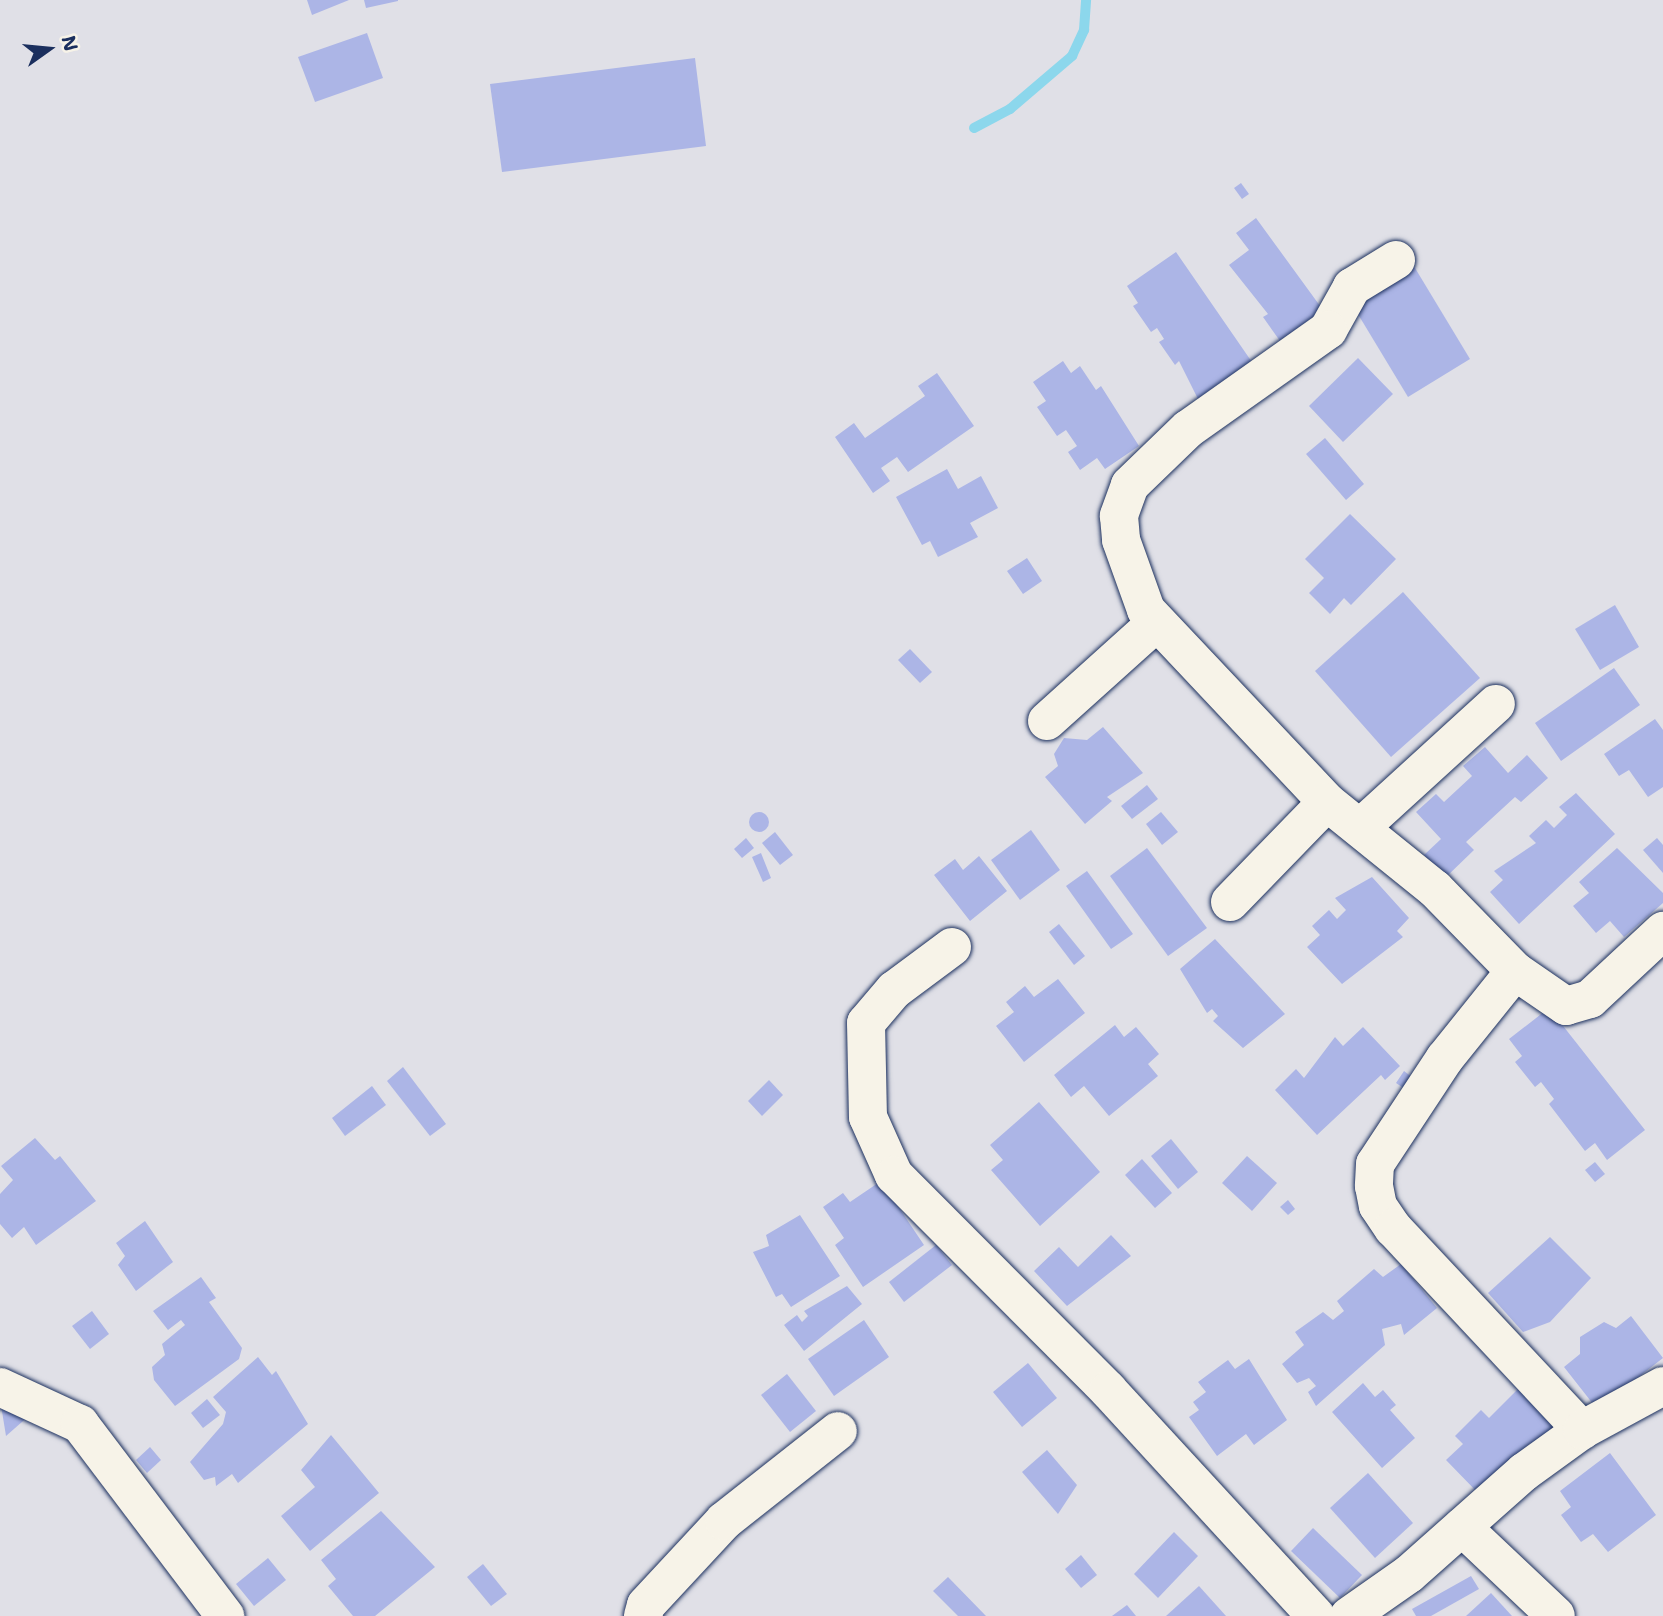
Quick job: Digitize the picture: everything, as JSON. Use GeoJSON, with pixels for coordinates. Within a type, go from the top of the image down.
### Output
{"type":"FeatureCollection","features":[{"type":"Feature","properties":{"kind":"street"},"geometry":{"type":"LineString","coordinates":[[1396,260],[1352,287],[1328,330],[1188,429],[1130,485],[1119,516],[1121,540],[1156,623],[1327,802],[1435,889],[1516,971],[1566,1006],[1579,1006],[1663,931]]}},
{"type":"Feature","properties":{"kind":"street"},"geometry":{"type":"LineString","coordinates":[[1047,721],[1156,623]]}},
{"type":"Feature","properties":{"kind":"street"},"geometry":{"type":"LineString","coordinates":[[1360,828],[1496,704]]}},
{"type":"Feature","properties":{"kind":"street"},"geometry":{"type":"LineString","coordinates":[[1230,902],[1327,802]]}},
{"type":"Feature","properties":{"kind":"street"},"geometry":{"type":"LineString","coordinates":[[952,947],[894,990],[866,1023],[868,1117],[894,1175],[1108,1390],[1316,1616]]}},
{"type":"Feature","properties":{"kind":"street"},"geometry":{"type":"LineString","coordinates":[[1516,971],[1445,1058],[1375,1164],[1374,1186],[1378,1206],[1393,1228],[1582,1430]]}},
{"type":"Feature","properties":{"kind":"street"},"geometry":{"type":"LineString","coordinates":[[1349,1616],[1582,1430],[1663,1386]]}},
{"type":"Feature","properties":{"kind":"street"},"geometry":{"type":"LineString","coordinates":[[0,1387],[80,1424],[225,1616]]}},
{"type":"Feature","properties":{"kind":"street"},"geometry":{"type":"LineString","coordinates":[[643,1616],[646,1605],[724,1521],[838,1431]]}},
{"type":"Feature","properties":{"kind":"street"},"geometry":{"type":"LineString","coordinates":[[1462,1527],[1556,1616]]}},
{"type":"Feature","properties":{"kind":"building"},"geometry":{"type":"Polygon","coordinates":[[[307,0],[349,0],[312,15],[307,0]]]}},
{"type":"Feature","properties":{"kind":"building"},"geometry":{"type":"Polygon","coordinates":[[[364,0],[398,0],[398,1],[366,8],[364,0]]]}},
{"type":"Feature","properties":{"kind":"building"},"geometry":{"type":"Polygon","coordinates":[[[367,33],[383,78],[315,102],[298,57],[367,33]]]}},
{"type":"Feature","properties":{"kind":"building"},"geometry":{"type":"Polygon","coordinates":[[[695,58],[706,146],[502,172],[490,84],[695,58]]]}},
{"type":"Feature","properties":{"kind":"building"},"geometry":{"type":"Polygon","coordinates":[[[1241,183],[1249,194],[1242,199],[1234,188],[1241,183]]]}},
{"type":"Feature","properties":{"kind":"building"},"geometry":{"type":"Polygon","coordinates":[[[1256,218],[1323,310],[1280,341],[1263,317],[1268,314],[1229,265],[1249,250],[1236,233],[1256,218]]]}},
{"type":"Feature","properties":{"kind":"building"},"geometry":{"type":"Polygon","coordinates":[[[1176,252],[1254,365],[1200,403],[1179,361],[1175,365],[1159,342],[1164,339],[1157,328],[1151,332],[1133,306],[1138,303],[1127,286],[1176,252]]]}},
{"type":"Feature","properties":{"kind":"building"},"geometry":{"type":"Polygon","coordinates":[[[1412,263],[1470,359],[1408,397],[1350,301],[1412,263]]]}},
{"type":"Feature","properties":{"kind":"building"},"geometry":{"type":"Polygon","coordinates":[[[1358,358],[1393,394],[1343,442],[1309,406],[1358,358]]]}},
{"type":"Feature","properties":{"kind":"building"},"geometry":{"type":"Polygon","coordinates":[[[1063,361],[1071,373],[1080,366],[1096,390],[1101,386],[1139,446],[1105,469],[1097,458],[1080,470],[1068,452],[1077,446],[1066,430],[1057,436],[1037,407],[1046,401],[1033,382],[1063,361]]]}},
{"type":"Feature","properties":{"kind":"building"},"geometry":{"type":"Polygon","coordinates":[[[937,373],[974,426],[908,472],[897,457],[881,468],[890,481],[873,493],[835,437],[854,423],[865,438],[925,396],[918,386],[937,373]]]}},
{"type":"Feature","properties":{"kind":"building"},"geometry":{"type":"Polygon","coordinates":[[[1325,438],[1364,484],[1346,500],[1306,454],[1325,438]]]}},
{"type":"Feature","properties":{"kind":"building"},"geometry":{"type":"Polygon","coordinates":[[[947,469],[958,489],[981,476],[998,508],[970,523],[978,537],[938,557],[930,541],[922,545],[896,497],[947,469]]]}},
{"type":"Feature","properties":{"kind":"building"},"geometry":{"type":"Polygon","coordinates":[[[1350,514],[1396,559],[1351,605],[1344,598],[1330,614],[1309,593],[1324,578],[1305,559],[1350,514]]]}},
{"type":"Feature","properties":{"kind":"building"},"geometry":{"type":"Polygon","coordinates":[[[1027,558],[1042,581],[1023,594],[1007,571],[1027,558]]]}},
{"type":"Feature","properties":{"kind":"building"},"geometry":{"type":"Polygon","coordinates":[[[1403,592],[1480,678],[1391,757],[1315,671],[1403,592]]]}},
{"type":"Feature","properties":{"kind":"building"},"geometry":{"type":"Polygon","coordinates":[[[1615,605],[1639,647],[1600,670],[1575,629],[1615,605]]]}},
{"type":"Feature","properties":{"kind":"building"},"geometry":{"type":"Polygon","coordinates":[[[910,649],[932,672],[920,683],[898,660],[910,649]]]}},
{"type":"Feature","properties":{"kind":"building"},"geometry":{"type":"Polygon","coordinates":[[[1614,668],[1640,705],[1561,761],[1535,723],[1614,668]]]}},
{"type":"Feature","properties":{"kind":"building"},"geometry":{"type":"Polygon","coordinates":[[[1655,719],[1663,730],[1663,787],[1648,797],[1629,770],[1619,776],[1604,754],[1655,719]]]}},
{"type":"Feature","properties":{"kind":"building"},"geometry":{"type":"Polygon","coordinates":[[[1103,727],[1143,773],[1107,797],[1112,801],[1085,824],[1045,777],[1058,766],[1054,754],[1064,738],[1087,740],[1103,727]]]}},
{"type":"Feature","properties":{"kind":"building"},"geometry":{"type":"Polygon","coordinates":[[[1485,747],[1508,773],[1527,755],[1548,778],[1521,802],[1515,797],[1466,842],[1474,850],[1445,878],[1424,855],[1441,839],[1416,812],[1436,794],[1444,802],[1472,776],[1463,766],[1485,747]]]}},
{"type":"Feature","properties":{"kind":"building"},"geometry":{"type":"Polygon","coordinates":[[[1147,785],[1158,799],[1132,819],[1121,806],[1147,785]]]}},
{"type":"Feature","properties":{"kind":"building"},"geometry":{"type":"Polygon","coordinates":[[[1576,793],[1615,834],[1519,924],[1490,892],[1503,880],[1494,871],[1536,843],[1529,836],[1546,820],[1554,828],[1567,815],[1559,807],[1576,793]]]}},
{"type":"Feature","properties":{"kind":"building"},"geometry":{"type":"Polygon","coordinates":[[[759,812],[766,815],[769,822],[766,829],[759,832],[752,829],[749,822],[752,815],[759,812]]]}},
{"type":"Feature","properties":{"kind":"building"},"geometry":{"type":"Polygon","coordinates":[[[1161,812],[1178,832],[1162,845],[1146,824],[1161,812]]]}},
{"type":"Feature","properties":{"kind":"building"},"geometry":{"type":"Polygon","coordinates":[[[1031,830],[1060,870],[1020,900],[991,860],[1031,830]]]}},
{"type":"Feature","properties":{"kind":"building"},"geometry":{"type":"Polygon","coordinates":[[[775,832],[793,855],[780,865],[762,843],[775,832]]]}},
{"type":"Feature","properties":{"kind":"building"},"geometry":{"type":"Polygon","coordinates":[[[746,838],[754,848],[742,858],[734,849],[746,838]]]}},
{"type":"Feature","properties":{"kind":"building"},"geometry":{"type":"Polygon","coordinates":[[[1657,838],[1663,845],[1663,873],[1643,850],[1657,838]]]}},
{"type":"Feature","properties":{"kind":"building"},"geometry":{"type":"Polygon","coordinates":[[[1147,848],[1207,928],[1168,956],[1110,876],[1147,848]]]}},
{"type":"Feature","properties":{"kind":"building"},"geometry":{"type":"Polygon","coordinates":[[[1617,848],[1663,893],[1663,903],[1624,937],[1610,921],[1596,933],[1573,906],[1589,893],[1579,882],[1617,848]]]}},
{"type":"Feature","properties":{"kind":"building"},"geometry":{"type":"Polygon","coordinates":[[[761,853],[771,878],[763,882],[752,857],[761,853]]]}},
{"type":"Feature","properties":{"kind":"building"},"geometry":{"type":"Polygon","coordinates":[[[979,856],[1007,891],[970,921],[934,875],[955,859],[963,870],[979,856]]]}},
{"type":"Feature","properties":{"kind":"building"},"geometry":{"type":"Polygon","coordinates":[[[1087,871],[1133,934],[1111,949],[1066,886],[1087,871]]]}},
{"type":"Feature","properties":{"kind":"building"},"geometry":{"type":"Polygon","coordinates":[[[1372,877],[1409,918],[1397,931],[1403,937],[1342,984],[1307,947],[1320,935],[1312,926],[1329,910],[1337,919],[1346,910],[1335,898],[1372,877]]]}},
{"type":"Feature","properties":{"kind":"building"},"geometry":{"type":"Polygon","coordinates":[[[1059,924],[1085,956],[1074,965],[1049,932],[1059,924]]]}},
{"type":"Feature","properties":{"kind":"building"},"geometry":{"type":"Polygon","coordinates":[[[1215,939],[1285,1014],[1243,1048],[1213,1021],[1218,1016],[1212,1009],[1207,1013],[1180,969],[1215,939]]]}},
{"type":"Feature","properties":{"kind":"building"},"geometry":{"type":"Polygon","coordinates":[[[1058,979],[1085,1013],[1024,1062],[996,1026],[1014,1012],[1006,1002],[1025,986],[1034,997],[1058,979]]]}},
{"type":"Feature","properties":{"kind":"building"},"geometry":{"type":"Polygon","coordinates":[[[1549,1008],[1645,1130],[1607,1160],[1595,1143],[1585,1151],[1549,1104],[1554,1099],[1541,1082],[1535,1087],[1515,1062],[1522,1056],[1509,1039],[1549,1008]]]}},
{"type":"Feature","properties":{"kind":"building"},"geometry":{"type":"Polygon","coordinates":[[[1115,1025],[1124,1037],[1136,1027],[1159,1054],[1148,1064],[1158,1076],[1109,1116],[1084,1086],[1071,1097],[1054,1075],[1115,1025]]]}},
{"type":"Feature","properties":{"kind":"building"},"geometry":{"type":"Polygon","coordinates":[[[1363,1027],[1400,1066],[1385,1080],[1381,1075],[1317,1135],[1275,1090],[1296,1069],[1304,1078],[1335,1037],[1343,1046],[1363,1027]]]}},
{"type":"Feature","properties":{"kind":"building"},"geometry":{"type":"Polygon","coordinates":[[[403,1067],[446,1124],[430,1136],[387,1081],[403,1067]]]}},
{"type":"Feature","properties":{"kind":"building"},"geometry":{"type":"Polygon","coordinates":[[[1404,1071],[1413,1078],[1405,1089],[1396,1083],[1404,1071]]]}},
{"type":"Feature","properties":{"kind":"building"},"geometry":{"type":"Polygon","coordinates":[[[769,1080],[783,1095],[762,1116],[748,1101],[769,1080]]]}},
{"type":"Feature","properties":{"kind":"building"},"geometry":{"type":"Polygon","coordinates":[[[372,1086],[386,1105],[345,1136],[332,1118],[372,1086]]]}},
{"type":"Feature","properties":{"kind":"building"},"geometry":{"type":"Polygon","coordinates":[[[1039,1102],[1100,1172],[1040,1226],[991,1170],[1003,1160],[990,1145],[1039,1102]]]}},
{"type":"Feature","properties":{"kind":"building"},"geometry":{"type":"Polygon","coordinates":[[[35,1138],[55,1160],[60,1156],[96,1201],[36,1245],[24,1227],[12,1238],[0,1224],[0,1194],[13,1180],[1,1166],[35,1138]]]}},
{"type":"Feature","properties":{"kind":"building"},"geometry":{"type":"Polygon","coordinates":[[[1171,1139],[1198,1172],[1178,1189],[1151,1156],[1171,1139]]]}},
{"type":"Feature","properties":{"kind":"building"},"geometry":{"type":"Polygon","coordinates":[[[1247,1156],[1277,1183],[1252,1211],[1222,1183],[1247,1156]]]}},
{"type":"Feature","properties":{"kind":"building"},"geometry":{"type":"Polygon","coordinates":[[[1142,1159],[1172,1193],[1155,1208],[1125,1175],[1142,1159]]]}},
{"type":"Feature","properties":{"kind":"building"},"geometry":{"type":"Polygon","coordinates":[[[1595,1162],[1605,1174],[1595,1182],[1585,1170],[1595,1162]]]}},
{"type":"Feature","properties":{"kind":"building"},"geometry":{"type":"Polygon","coordinates":[[[881,1181],[924,1245],[863,1287],[835,1245],[844,1238],[823,1207],[843,1193],[850,1202],[881,1181]]]}},
{"type":"Feature","properties":{"kind":"building"},"geometry":{"type":"Polygon","coordinates":[[[1288,1200],[1295,1209],[1288,1215],[1280,1207],[1288,1200]]]}},
{"type":"Feature","properties":{"kind":"building"},"geometry":{"type":"Polygon","coordinates":[[[800,1215],[840,1276],[791,1307],[782,1294],[776,1297],[753,1252],[769,1246],[766,1235],[800,1215]]]}},
{"type":"Feature","properties":{"kind":"building"},"geometry":{"type":"Polygon","coordinates":[[[145,1221],[173,1262],[136,1291],[118,1265],[125,1256],[116,1243],[145,1221]]]}},
{"type":"Feature","properties":{"kind":"building"},"geometry":{"type":"Polygon","coordinates":[[[1111,1235],[1131,1256],[1067,1306],[1034,1271],[1059,1247],[1078,1267],[1111,1235]]]}},
{"type":"Feature","properties":{"kind":"building"},"geometry":{"type":"Polygon","coordinates":[[[1550,1237],[1591,1278],[1550,1322],[1523,1332],[1488,1293],[1550,1237]]]}},
{"type":"Feature","properties":{"kind":"building"},"geometry":{"type":"Polygon","coordinates":[[[936,1245],[952,1265],[904,1302],[889,1282],[936,1245]]]}},
{"type":"Feature","properties":{"kind":"building"},"geometry":{"type":"Polygon","coordinates":[[[1401,1264],[1437,1308],[1404,1335],[1401,1324],[1382,1329],[1385,1345],[1316,1406],[1308,1392],[1316,1386],[1309,1378],[1297,1383],[1282,1364],[1304,1345],[1295,1332],[1323,1312],[1333,1320],[1344,1311],[1337,1301],[1374,1269],[1383,1277],[1401,1264]]]}},
{"type":"Feature","properties":{"kind":"building"},"geometry":{"type":"Polygon","coordinates":[[[201,1277],[216,1298],[209,1302],[242,1348],[239,1359],[175,1406],[154,1380],[152,1367],[165,1355],[162,1344],[185,1325],[181,1320],[168,1330],[153,1311],[201,1277]]]}},
{"type":"Feature","properties":{"kind":"building"},"geometry":{"type":"Polygon","coordinates":[[[847,1286],[862,1304],[804,1351],[784,1325],[797,1315],[802,1322],[808,1316],[804,1311],[847,1286]]]}},
{"type":"Feature","properties":{"kind":"building"},"geometry":{"type":"Polygon","coordinates":[[[92,1311],[109,1334],[90,1349],[72,1326],[92,1311]]]}},
{"type":"Feature","properties":{"kind":"building"},"geometry":{"type":"Polygon","coordinates":[[[1631,1316],[1663,1358],[1597,1409],[1564,1367],[1580,1354],[1580,1337],[1604,1322],[1616,1328],[1631,1316]]]}},
{"type":"Feature","properties":{"kind":"building"},"geometry":{"type":"Polygon","coordinates":[[[864,1320],[889,1357],[834,1396],[808,1359],[864,1320]]]}},
{"type":"Feature","properties":{"kind":"building"},"geometry":{"type":"Polygon","coordinates":[[[258,1357],[272,1375],[276,1371],[308,1424],[238,1483],[232,1474],[216,1486],[215,1477],[204,1480],[190,1462],[223,1424],[226,1412],[213,1397],[258,1357]]]}},
{"type":"Feature","properties":{"kind":"building"},"geometry":{"type":"Polygon","coordinates":[[[1249,1359],[1287,1420],[1254,1445],[1246,1434],[1217,1456],[1189,1417],[1199,1410],[1193,1402],[1206,1392],[1198,1382],[1228,1360],[1235,1369],[1249,1359]]]}},
{"type":"Feature","properties":{"kind":"building"},"geometry":{"type":"Polygon","coordinates":[[[1028,1363],[1057,1398],[1022,1427],[993,1392],[1028,1363]]]}},
{"type":"Feature","properties":{"kind":"building"},"geometry":{"type":"Polygon","coordinates":[[[787,1374],[816,1411],[790,1432],[761,1395],[787,1374]]]}},
{"type":"Feature","properties":{"kind":"building"},"geometry":{"type":"Polygon","coordinates":[[[1363,1383],[1375,1397],[1383,1390],[1396,1405],[1390,1410],[1415,1438],[1382,1468],[1332,1412],[1363,1383]]]}},
{"type":"Feature","properties":{"kind":"building"},"geometry":{"type":"Polygon","coordinates":[[[1520,1387],[1559,1427],[1536,1449],[1530,1443],[1479,1494],[1446,1460],[1463,1444],[1455,1436],[1481,1410],[1489,1418],[1520,1387]]]}},
{"type":"Feature","properties":{"kind":"building"},"geometry":{"type":"Polygon","coordinates":[[[0,1399],[39,1407],[6,1436],[0,1399]]]}},
{"type":"Feature","properties":{"kind":"building"},"geometry":{"type":"Polygon","coordinates":[[[207,1399],[220,1415],[203,1428],[191,1413],[207,1399]]]}},
{"type":"Feature","properties":{"kind":"building"},"geometry":{"type":"Polygon","coordinates":[[[331,1435],[379,1493],[310,1551],[281,1516],[315,1487],[301,1470],[331,1435]]]}},
{"type":"Feature","properties":{"kind":"building"},"geometry":{"type":"Polygon","coordinates":[[[150,1447],[161,1460],[147,1473],[136,1460],[150,1447]]]}},
{"type":"Feature","properties":{"kind":"building"},"geometry":{"type":"Polygon","coordinates":[[[1047,1450],[1077,1485],[1058,1514],[1022,1472],[1047,1450]]]}},
{"type":"Feature","properties":{"kind":"building"},"geometry":{"type":"Polygon","coordinates":[[[1610,1453],[1656,1515],[1608,1552],[1593,1534],[1581,1542],[1561,1515],[1571,1507],[1560,1491],[1610,1453]]]}},
{"type":"Feature","properties":{"kind":"building"},"geometry":{"type":"Polygon","coordinates":[[[1368,1473],[1413,1523],[1375,1558],[1330,1508],[1368,1473]]]}},
{"type":"Feature","properties":{"kind":"building"},"geometry":{"type":"Polygon","coordinates":[[[381,1511],[435,1567],[375,1616],[353,1616],[328,1586],[336,1579],[321,1560],[381,1511]]]}},
{"type":"Feature","properties":{"kind":"building"},"geometry":{"type":"Polygon","coordinates":[[[1313,1528],[1362,1575],[1340,1598],[1291,1551],[1313,1528]]]}},
{"type":"Feature","properties":{"kind":"building"},"geometry":{"type":"Polygon","coordinates":[[[1174,1532],[1198,1556],[1158,1598],[1134,1574],[1174,1532]]]}},
{"type":"Feature","properties":{"kind":"building"},"geometry":{"type":"Polygon","coordinates":[[[1081,1555],[1097,1575],[1081,1588],[1065,1569],[1081,1555]]]}},
{"type":"Feature","properties":{"kind":"building"},"geometry":{"type":"Polygon","coordinates":[[[268,1558],[286,1580],[254,1606],[236,1584],[268,1558]]]}},
{"type":"Feature","properties":{"kind":"building"},"geometry":{"type":"Polygon","coordinates":[[[483,1564],[507,1594],[491,1606],[467,1577],[483,1564]]]}},
{"type":"Feature","properties":{"kind":"building"},"geometry":{"type":"Polygon","coordinates":[[[1471,1576],[1479,1589],[1431,1616],[1416,1616],[1412,1609],[1471,1576]]]}},
{"type":"Feature","properties":{"kind":"building"},"geometry":{"type":"Polygon","coordinates":[[[948,1577],[986,1616],[958,1616],[933,1591],[948,1577]]]}},
{"type":"Feature","properties":{"kind":"building"},"geometry":{"type":"Polygon","coordinates":[[[1199,1586],[1226,1616],[1166,1616],[1199,1586]]]}},
{"type":"Feature","properties":{"kind":"building"},"geometry":{"type":"Polygon","coordinates":[[[1491,1593],[1512,1616],[1466,1616],[1491,1593]]]}},
{"type":"Feature","properties":{"kind":"building"},"geometry":{"type":"Polygon","coordinates":[[[1127,1605],[1136,1616],[1112,1616],[1127,1605]]]}},
{"type":"Feature","properties":{"kind":"waterway"},"geometry":{"type":"LineString","coordinates":[[974,128],[1010,109],[1072,56],[1084,30],[1086,0]]}}]}
